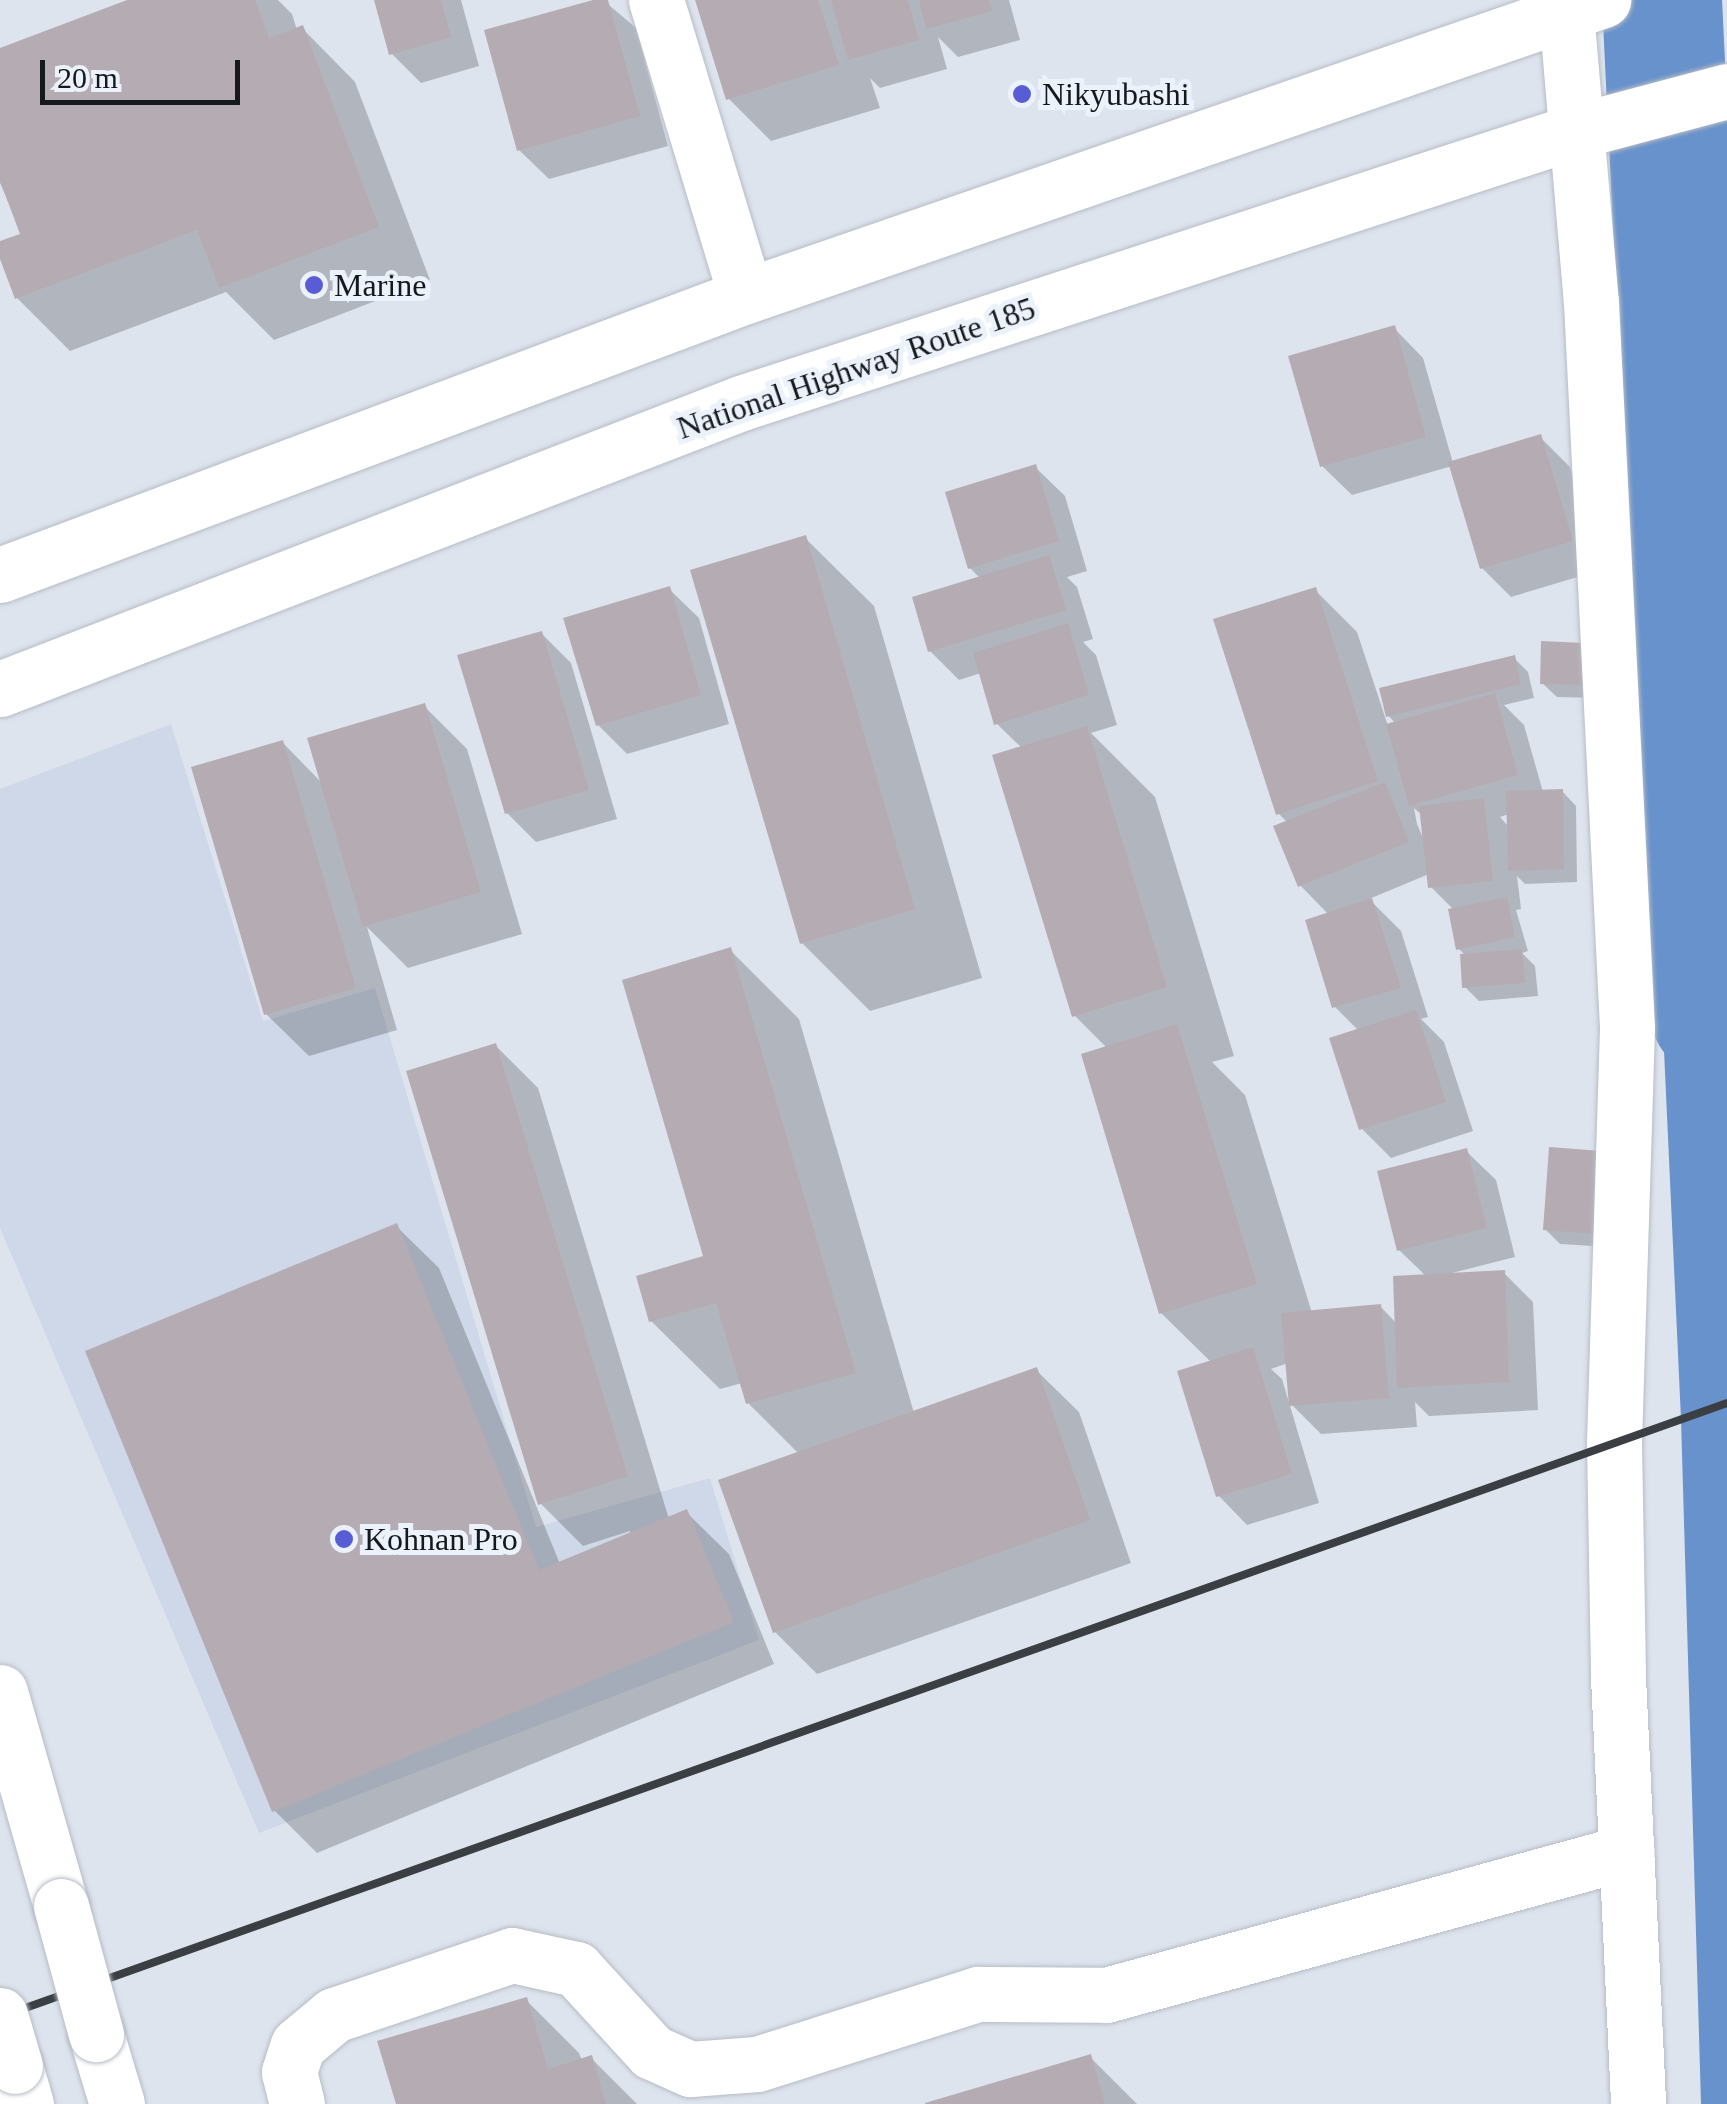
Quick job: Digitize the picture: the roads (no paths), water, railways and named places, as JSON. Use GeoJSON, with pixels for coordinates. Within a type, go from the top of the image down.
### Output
{"type":"FeatureCollection","features":[{"type":"Feature","properties":{"kind":"main road"},"geometry":{"type":"LineString","coordinates":[[656,0],[746,296]]}},
{"type":"Feature","properties":{"kind":"main road"},"geometry":{"type":"LineString","coordinates":[[0,575],[746,296],[1578,4],[1596,127],[1591,302],[1627,1028],[1614,1443],[1638,2104]]}},
{"type":"Feature","properties":{"kind":"main road","name":"National Highway Route 185"},"geometry":{"type":"LineString","coordinates":[[0,688],[741,402],[1596,127],[1727,90]]}},
{"type":"Feature","properties":{"kind":"main road"},"geometry":{"type":"LineString","coordinates":[[0,1692],[117,2104]]}},
{"type":"Feature","properties":{"kind":"main road"},"geometry":{"type":"LineString","coordinates":[[297,2104],[289,2072],[298,2045],[334,2015],[512,1956],[576,1970],[652,2052],[664,2058],[690,2069],[758,2064],[978,1994],[1106,1995],[1626,1852]]}},
{"type":"Feature","properties":{"kind":"water"},"geometry":{"type":"Polygon","coordinates":[[[1727,1009],[1727,2104],[1701,2104],[1681,1419],[1663,1029],[1727,1009]]]}},
{"type":"Feature","properties":{"kind":"waterway"},"geometry":{"type":"LineString","coordinates":[[1662,0],[1711,1015]]}},
{"type":"Feature","properties":{"kind":"railway"},"geometry":{"type":"LineString","coordinates":[[0,2017],[1727,1403]]}},
{"type":"Feature","properties":{"kind":"place","name":"Nikyubashi"},"geometry":{"type":"Point","coordinates":[1022,94]}},
{"type":"Feature","properties":{"kind":"place","name":"Marine"},"geometry":{"type":"Point","coordinates":[314,285]}},
{"type":"Feature","properties":{"kind":"place","name":"Kohnan Pro"},"geometry":{"type":"Point","coordinates":[344,1539]}}]}
